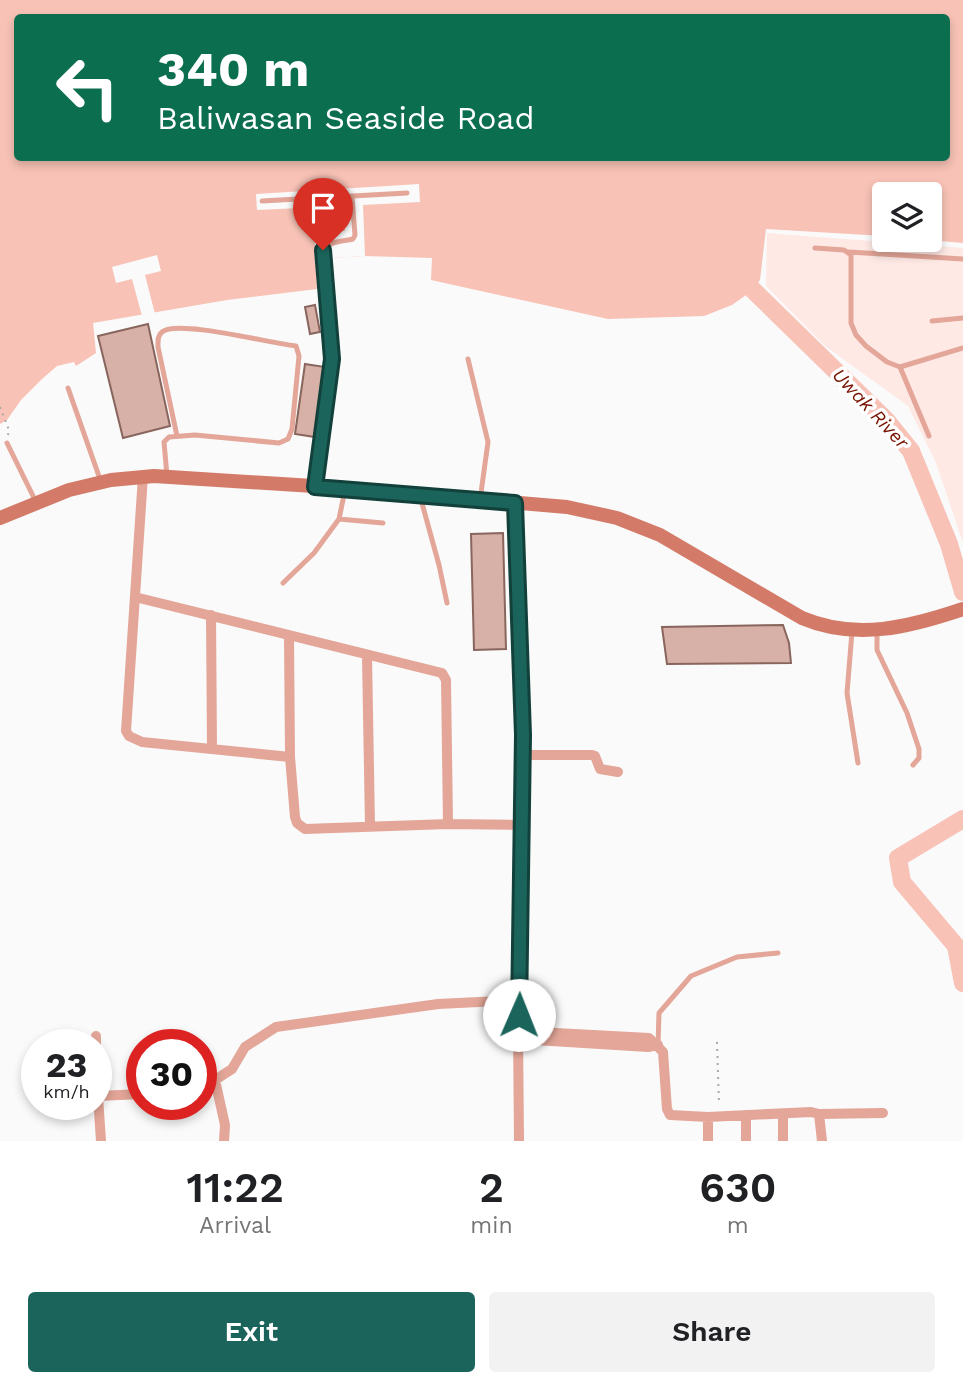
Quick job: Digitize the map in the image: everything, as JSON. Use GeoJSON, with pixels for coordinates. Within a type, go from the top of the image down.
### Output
{"type":"FeatureCollection","features":[{"type":"Feature","properties":{"kind":"main road"},"geometry":{"type":"LineString","coordinates":[[0,518],[69,490],[143,476],[345,488],[515,503],[590,511],[639,526],[678,544],[802,618],[819,625],[852,632],[877,631],[961,610]]}},
{"type":"Feature","properties":{"kind":"street"},"geometry":{"type":"LineString","coordinates":[[143,476],[126,731],[129,736],[142,742],[290,757]]}},
{"type":"Feature","properties":{"kind":"street"},"geometry":{"type":"LineString","coordinates":[[515,503],[522,755],[520,1141]]}},
{"type":"Feature","properties":{"kind":"street"},"geometry":{"type":"LineString","coordinates":[[135,597],[367,656],[439,671],[444,676],[448,824]]}},
{"type":"Feature","properties":{"kind":"street"},"geometry":{"type":"LineString","coordinates":[[212,615],[212,749]]}},
{"type":"Feature","properties":{"kind":"street"},"geometry":{"type":"LineString","coordinates":[[289,636],[290,757],[295,817],[300,827],[520,825]]}},
{"type":"Feature","properties":{"kind":"street"},"geometry":{"type":"LineString","coordinates":[[367,656],[370,826]]}},
{"type":"Feature","properties":{"kind":"street"},"geometry":{"type":"LineString","coordinates":[[522,755],[594,756],[600,769],[618,772]]}},
{"type":"Feature","properties":{"kind":"street"},"geometry":{"type":"LineString","coordinates":[[224,1141],[225,1125],[215,1080],[229,1071],[245,1047],[268,1030],[438,1004],[520,1000]]}},
{"type":"Feature","properties":{"kind":"street"},"geometry":{"type":"LineString","coordinates":[[519,1035],[638,1042],[649,1038],[663,1052],[668,1113],[674,1117],[811,1112],[883,1113]]}},
{"type":"Feature","properties":{"kind":"street"},"geometry":{"type":"LineString","coordinates":[[818,1114],[822,1141]]}},
{"type":"Feature","properties":{"kind":"street"},"geometry":{"type":"LineString","coordinates":[[746,1115],[746,1141]]}},
{"type":"Feature","properties":{"kind":"street"},"geometry":{"type":"LineString","coordinates":[[783,1115],[783,1141]]}},
{"type":"Feature","properties":{"kind":"street"},"geometry":{"type":"LineString","coordinates":[[708,1117],[708,1141]]}},
{"type":"Feature","properties":{"kind":"street"},"geometry":{"type":"LineString","coordinates":[[100,1120],[101,1141]]}},
{"type":"Feature","properties":{"kind":"lane"},"geometry":{"type":"LineString","coordinates":[[262,201],[407,193]]}},
{"type":"Feature","properties":{"kind":"lane"},"geometry":{"type":"LineString","coordinates":[[315,487],[332,359],[322,256],[323,250],[329,244],[353,239],[352,197]]}},
{"type":"Feature","properties":{"kind":"lane"},"geometry":{"type":"LineString","coordinates":[[815,248],[963,259]]}},
{"type":"Feature","properties":{"kind":"lane"},"geometry":{"type":"LineString","coordinates":[[849,252],[852,259],[852,328],[866,346],[887,362],[900,367],[963,348]]}},
{"type":"Feature","properties":{"kind":"lane"},"geometry":{"type":"LineString","coordinates":[[932,321],[963,318]]}},
{"type":"Feature","properties":{"kind":"lane"},"geometry":{"type":"LineString","coordinates":[[167,476],[164,442],[169,437],[279,443],[288,439],[292,429],[297,380],[299,356],[296,346],[215,331],[171,328],[162,332],[158,338],[158,347],[177,436]]}},
{"type":"Feature","properties":{"kind":"lane"},"geometry":{"type":"LineString","coordinates":[[468,359],[488,442],[480,500]]}},
{"type":"Feature","properties":{"kind":"lane"},"geometry":{"type":"LineString","coordinates":[[900,367],[929,436]]}},
{"type":"Feature","properties":{"kind":"lane"},"geometry":{"type":"LineString","coordinates":[[68,388],[101,482]]}},
{"type":"Feature","properties":{"kind":"lane"},"geometry":{"type":"LineString","coordinates":[[7,443],[36,502]]}},
{"type":"Feature","properties":{"kind":"lane"},"geometry":{"type":"LineString","coordinates":[[283,583],[314,553],[340,519],[345,488]]}},
{"type":"Feature","properties":{"kind":"lane"},"geometry":{"type":"LineString","coordinates":[[419,496],[447,603]]}},
{"type":"Feature","properties":{"kind":"lane"},"geometry":{"type":"LineString","coordinates":[[340,519],[383,523]]}},
{"type":"Feature","properties":{"kind":"lane"},"geometry":{"type":"LineString","coordinates":[[877,631],[877,650],[919,749],[919,758],[913,765]]}},
{"type":"Feature","properties":{"kind":"lane"},"geometry":{"type":"LineString","coordinates":[[852,632],[847,693],[858,763]]}},
{"type":"Feature","properties":{"kind":"lane"},"geometry":{"type":"LineString","coordinates":[[658,1045],[659,1013],[691,976],[737,957],[778,953]]}},
{"type":"Feature","properties":{"kind":"path"},"geometry":{"type":"LineString","coordinates":[[0,407],[9,430],[7,443]]}},
{"type":"Feature","properties":{"kind":"path"},"geometry":{"type":"LineString","coordinates":[[717,1042],[716,1072],[720,1116]]}},
{"type":"Feature","properties":{"kind":"shaded area"},"geometry":{"type":"Polygon","coordinates":[[[0,0],[963,0],[963,243],[942,241],[942,182],[872,182],[872,235],[766,229],[760,280],[753,290],[732,305],[704,316],[608,319],[431,280],[432,258],[364,256],[316,259],[317,289],[227,300],[93,323],[96,353],[76,366],[74,362],[57,366],[21,400],[7,420],[0,424],[0,0]]]}},
{"type":"Feature","properties":{"kind":"shaded area"},"geometry":{"type":"Polygon","coordinates":[[[767,233],[872,241],[872,252],[942,252],[942,246],[963,248],[963,543],[936,463],[908,406],[825,346],[766,286],[767,233]]]}},
{"type":"Feature","properties":{"kind":"pier"},"geometry":{"type":"Polygon","coordinates":[[[419,184],[420,202],[363,205],[365,256],[316,259],[314,234],[345,231],[342,206],[257,210],[256,194],[419,184]]]}},
{"type":"Feature","properties":{"kind":"pier"},"geometry":{"type":"Polygon","coordinates":[[[157,255],[161,271],[145,275],[155,314],[142,316],[132,279],[116,283],[112,267],[157,255]]]}},
{"type":"Feature","properties":{"kind":"building"},"geometry":{"type":"Polygon","coordinates":[[[315,305],[320,332],[310,334],[305,307],[315,305]]]}},
{"type":"Feature","properties":{"kind":"building"},"geometry":{"type":"Polygon","coordinates":[[[148,324],[170,426],[123,438],[98,336],[148,324]]]}},
{"type":"Feature","properties":{"kind":"building"},"geometry":{"type":"Polygon","coordinates":[[[305,364],[325,367],[315,437],[295,434],[305,364]]]}},
{"type":"Feature","properties":{"kind":"building"},"geometry":{"type":"Polygon","coordinates":[[[503,533],[506,649],[474,650],[471,534],[503,533]]]}},
{"type":"Feature","properties":{"kind":"building"},"geometry":{"type":"Polygon","coordinates":[[[783,625],[789,643],[791,663],[667,664],[662,627],[783,625]]]}},
{"type":"Feature","properties":{"kind":"waterway","name":"Uwak River"},"geometry":{"type":"LineString","coordinates":[[753,290],[886,420],[911,451],[949,544],[963,592]]}},
{"type":"Feature","properties":{"kind":"waterway","name":"Uwak River"},"geometry":{"type":"LineString","coordinates":[[963,819],[898,858],[902,882],[956,946],[963,983]]}},
{"type":"Feature","properties":{"kind":"route"},"geometry":{"type":"LineString","coordinates":[[323,250],[324,289],[332,359],[315,487],[515,503],[523,735],[519,1015]]}}]}
